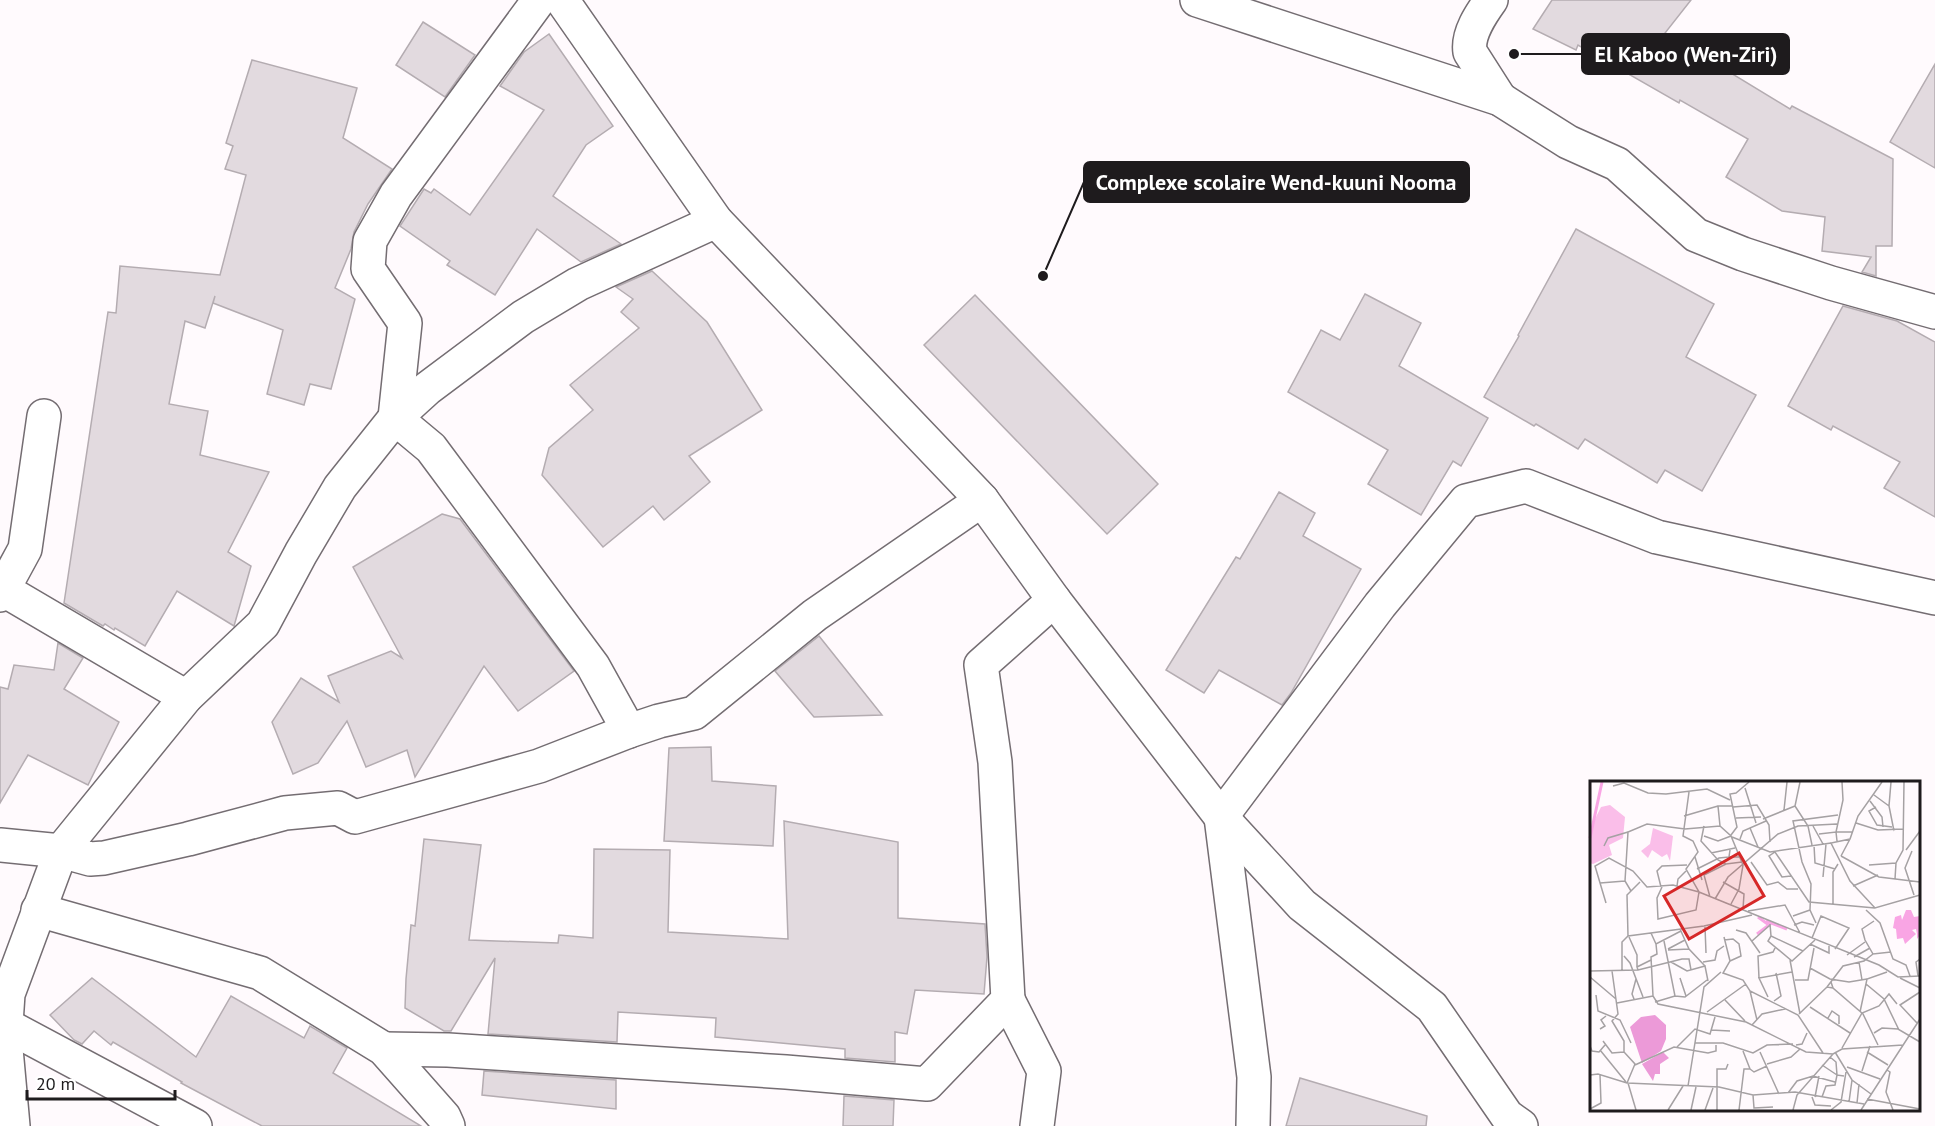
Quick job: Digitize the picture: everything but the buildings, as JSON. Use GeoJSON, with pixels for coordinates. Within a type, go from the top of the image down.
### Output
{"type":"FeatureCollection","features":[{"type":"Feature","properties":{"kind":"street"},"geometry":{"type":"LineString","coordinates":[[395,418],[405,323],[368,269],[370,241],[396,195],[539,0]]}},
{"type":"Feature","properties":{"kind":"street"},"geometry":{"type":"LineString","coordinates":[[562,0],[716,221],[982,500],[1054,600],[1221,817],[1302,904],[1432,1007],[1507,1116],[1521,1126]]}},
{"type":"Feature","properties":{"kind":"street"},"geometry":{"type":"LineString","coordinates":[[1197,0],[1500,99],[1568,141],[1617,164],[1696,235],[1743,254],[1831,283],[1935,312]]}},
{"type":"Feature","properties":{"kind":"street"},"geometry":{"type":"LineString","coordinates":[[1491,0],[1470,38],[1469,47],[1500,99]]}},
{"type":"Feature","properties":{"kind":"street"},"geometry":{"type":"LineString","coordinates":[[13,1126],[5,1038],[8,994],[61,851],[186,697],[263,624],[340,487],[395,418],[428,388],[523,317],[578,284],[716,221]]}},
{"type":"Feature","properties":{"kind":"street"},"geometry":{"type":"LineString","coordinates":[[44,416],[26,549],[2,593],[186,697]]}},
{"type":"Feature","properties":{"kind":"street"},"geometry":{"type":"LineString","coordinates":[[395,418],[431,448],[593,666],[629,731]]}},
{"type":"Feature","properties":{"kind":"street"},"geometry":{"type":"LineString","coordinates":[[1253,1126],[1254,1077],[1221,817],[1380,605],[1466,501],[1526,486],[1657,537],[1935,598]]}},
{"type":"Feature","properties":{"kind":"street"},"geometry":{"type":"LineString","coordinates":[[0,845],[61,851],[90,859],[104,858],[188,839],[285,813],[338,808],[355,817],[539,766],[658,721],[694,713],[815,615],[982,500]]}},
{"type":"Feature","properties":{"kind":"street"},"geometry":{"type":"LineString","coordinates":[[1037,1126],[1044,1071],[1008,1000],[995,762],[981,664],[1054,600]]}},
{"type":"Feature","properties":{"kind":"street"},"geometry":{"type":"LineString","coordinates":[[38,910],[260,973],[384,1049],[444,1117],[448,1126]]}},
{"type":"Feature","properties":{"kind":"street"},"geometry":{"type":"LineString","coordinates":[[384,1049],[448,1050],[786,1071],[927,1084],[1008,1000]]}},
{"type":"Feature","properties":{"kind":"street"},"geometry":{"type":"LineString","coordinates":[[6,1025],[195,1126]]}},
{"type":"Feature","properties":{"kind":"place","name":"El Kaboo (Wen-Ziri)"},"geometry":{"type":"Point","coordinates":[1514,54]}},
{"type":"Feature","properties":{"kind":"place","name":"Complexe scolaire Wend-kuuni Nooma"},"geometry":{"type":"Point","coordinates":[1043,276]}}]}
